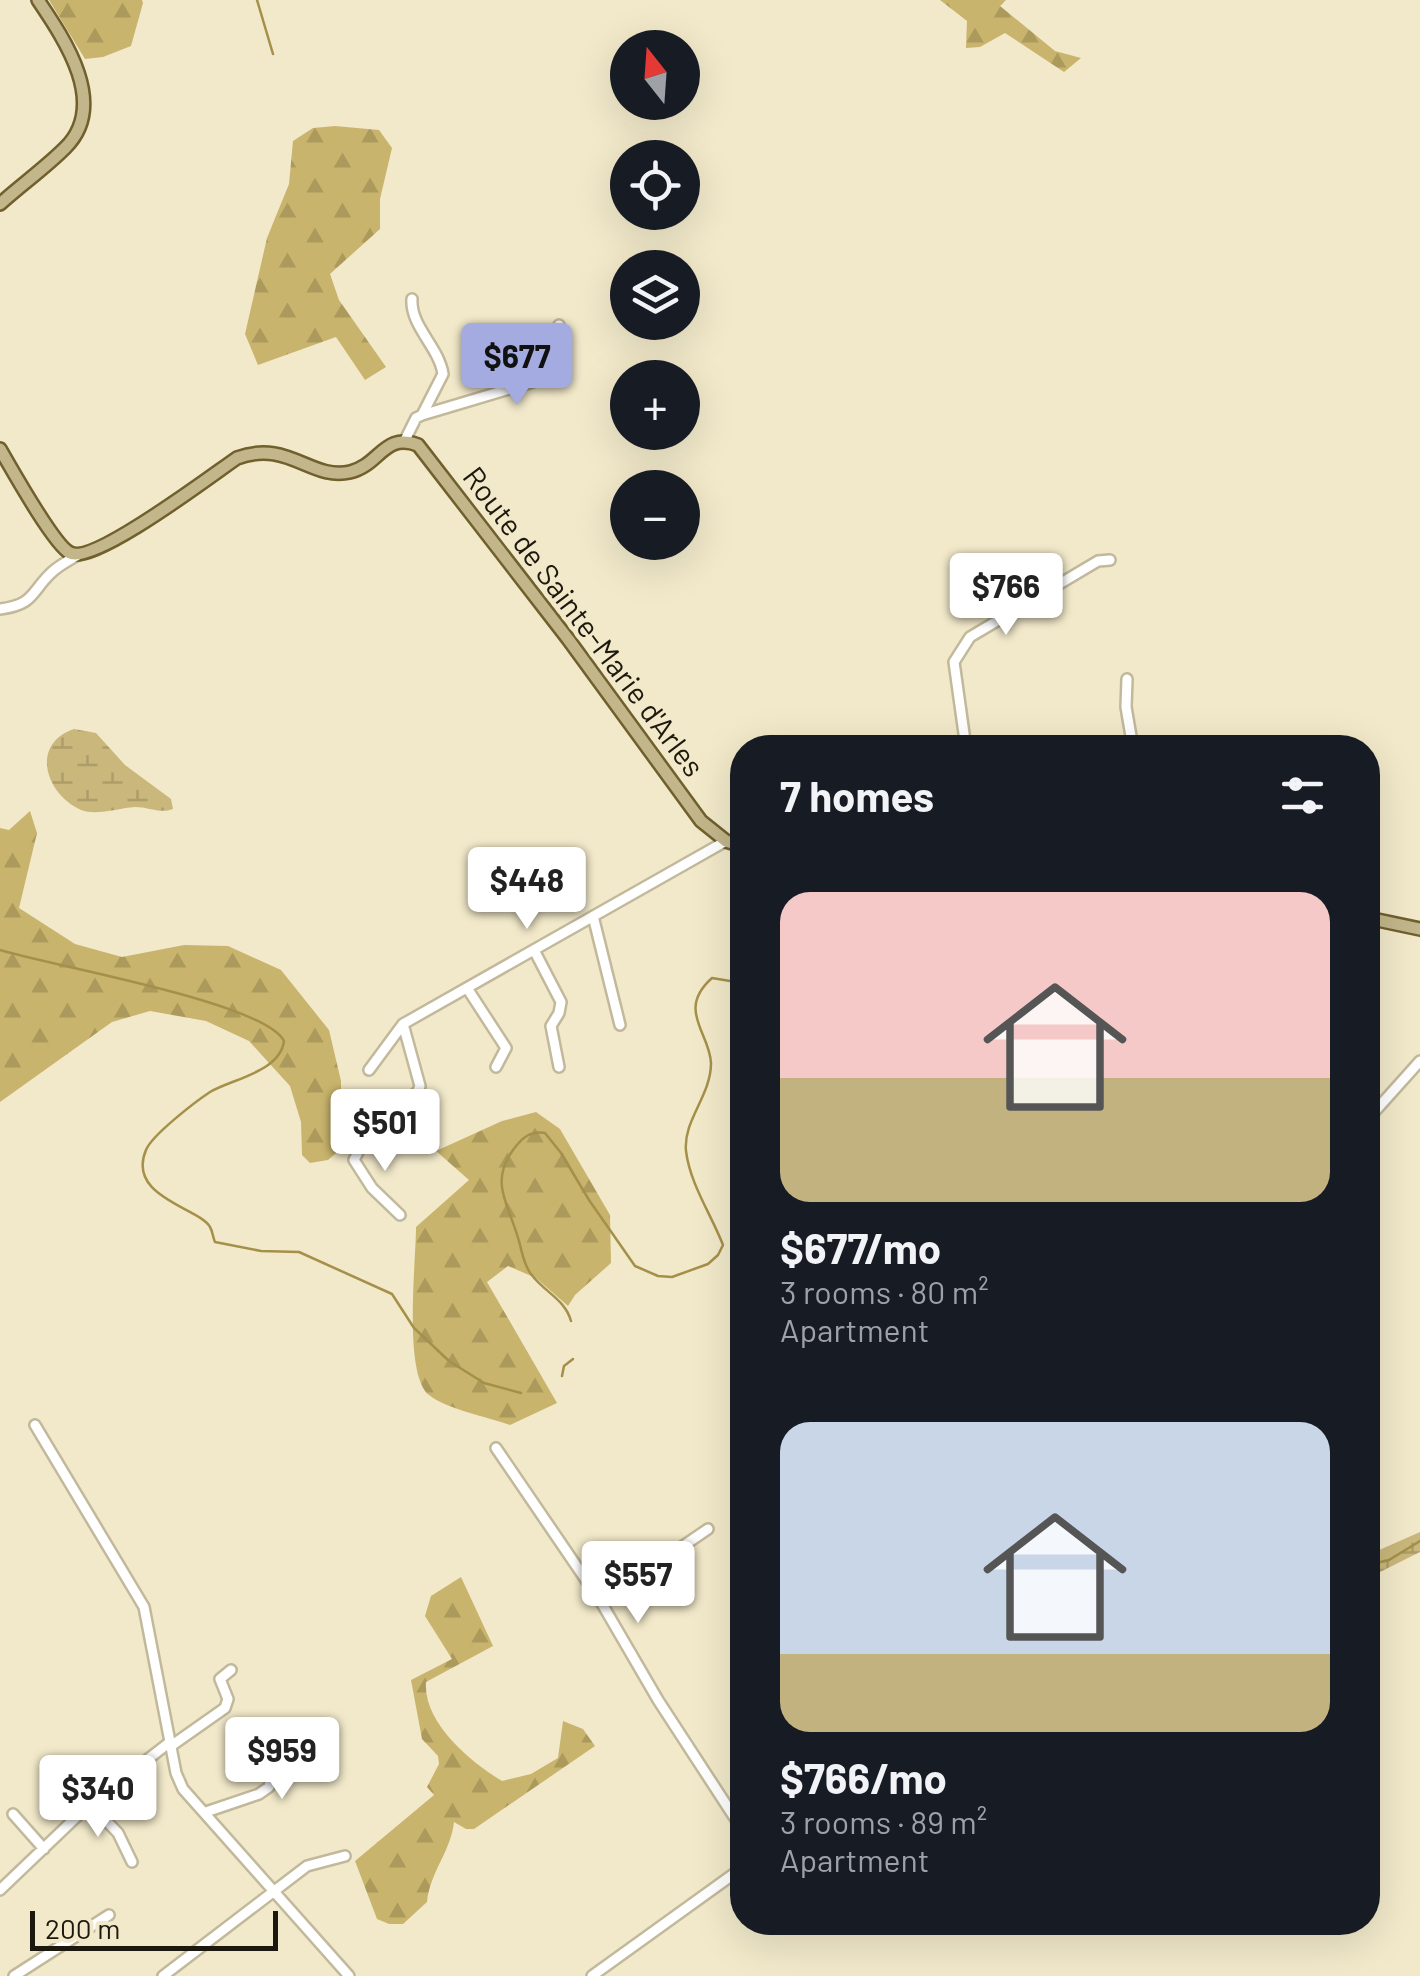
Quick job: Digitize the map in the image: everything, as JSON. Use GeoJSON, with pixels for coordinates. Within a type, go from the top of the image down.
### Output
{"type":"FeatureCollection","features":[{"type":"Feature","properties":{"kind":"main road"},"geometry":{"type":"LineString","coordinates":[[0,204],[66,148],[84,114],[79,77],[70,51],[38,0]]}},
{"type":"Feature","properties":{"kind":"main road"},"geometry":{"type":"LineString","coordinates":[[0,449],[57,540],[70,553],[89,554],[237,458],[254,452],[281,454],[336,474],[367,465],[388,446],[405,440]]}},
{"type":"Feature","properties":{"kind":"main road","name":"Route de Sainte-Marie d'Arles"},"geometry":{"type":"LineString","coordinates":[[405,440],[418,445],[568,639],[701,821],[730,842]]}},
{"type":"Feature","properties":{"kind":"main road"},"geometry":{"type":"LineString","coordinates":[[1380,921],[1420,929]]}},
{"type":"Feature","properties":{"kind":"street"},"geometry":{"type":"LineString","coordinates":[[412,299],[413,313],[443,374],[422,415]]}},
{"type":"Feature","properties":{"kind":"street"},"geometry":{"type":"LineString","coordinates":[[405,440],[416,418],[422,415],[536,382],[549,361],[559,326]]}},
{"type":"Feature","properties":{"kind":"street"},"geometry":{"type":"LineString","coordinates":[[0,609],[13,608],[37,593],[50,573],[78,554]]}},
{"type":"Feature","properties":{"kind":"street"},"geometry":{"type":"LineString","coordinates":[[964,735],[954,662],[970,637],[1098,562],[1110,560]]}},
{"type":"Feature","properties":{"kind":"street"},"geometry":{"type":"LineString","coordinates":[[1127,679],[1131,735]]}},
{"type":"Feature","properties":{"kind":"street"},"geometry":{"type":"LineString","coordinates":[[369,1070],[403,1024],[726,841]]}},
{"type":"Feature","properties":{"kind":"street"},"geometry":{"type":"LineString","coordinates":[[593,916],[620,1026]]}},
{"type":"Feature","properties":{"kind":"street"},"geometry":{"type":"LineString","coordinates":[[534,950],[561,1002],[551,1026],[559,1067]]}},
{"type":"Feature","properties":{"kind":"street"},"geometry":{"type":"LineString","coordinates":[[467,988],[506,1048],[496,1067]]}},
{"type":"Feature","properties":{"kind":"street"},"geometry":{"type":"LineString","coordinates":[[400,1215],[372,1188],[354,1160],[361,1146],[420,1086],[403,1024]]}},
{"type":"Feature","properties":{"kind":"street"},"geometry":{"type":"LineString","coordinates":[[1380,1106],[1420,1061]]}},
{"type":"Feature","properties":{"kind":"street"},"geometry":{"type":"LineString","coordinates":[[35,1424],[144,1607],[180,1782],[349,1976]]}},
{"type":"Feature","properties":{"kind":"street"},"geometry":{"type":"LineString","coordinates":[[496,1448],[601,1602],[658,1700],[730,1811]]}},
{"type":"Feature","properties":{"kind":"street"},"geometry":{"type":"LineString","coordinates":[[601,1602],[708,1528]]}},
{"type":"Feature","properties":{"kind":"street"},"geometry":{"type":"LineString","coordinates":[[0,1890],[90,1804],[226,1708],[227,1696],[220,1679],[231,1670]]}},
{"type":"Feature","properties":{"kind":"street"},"geometry":{"type":"LineString","coordinates":[[206,1812],[269,1787],[272,1774],[256,1744]]}},
{"type":"Feature","properties":{"kind":"street"},"geometry":{"type":"LineString","coordinates":[[90,1804],[118,1833],[132,1862]]}},
{"type":"Feature","properties":{"kind":"street"},"geometry":{"type":"LineString","coordinates":[[13,1814],[44,1848]]}},
{"type":"Feature","properties":{"kind":"street"},"geometry":{"type":"LineString","coordinates":[[162,1976],[176,1972],[307,1866],[346,1856]]}},
{"type":"Feature","properties":{"kind":"street"},"geometry":{"type":"LineString","coordinates":[[592,1976],[730,1877]]}},
{"type":"Feature","properties":{"kind":"street"},"geometry":{"type":"LineString","coordinates":[[14,1976],[109,1915]]}},
{"type":"Feature","properties":{"kind":"green space"},"geometry":{"type":"Polygon","coordinates":[[[49,0],[143,3],[131,46],[85,59],[49,0]]]}},
{"type":"Feature","properties":{"kind":"green space"},"geometry":{"type":"Polygon","coordinates":[[[940,0],[1006,0],[1000,6],[1055,51],[1081,58],[1064,72],[1005,33],[980,47],[966,48],[967,21],[940,0]]]}},
{"type":"Feature","properties":{"kind":"green space"},"geometry":{"type":"Polygon","coordinates":[[[313,128],[379,130],[392,148],[380,199],[380,229],[330,274],[339,300],[386,367],[365,380],[336,337],[258,365],[245,334],[267,238],[289,184],[293,141],[313,128]]]}},
{"type":"Feature","properties":{"kind":"green space"},"geometry":{"type":"Polygon","coordinates":[[[74,729],[96,733],[125,765],[171,799],[173,809],[135,807],[94,812],[69,803],[51,781],[47,757],[60,736],[74,729]]]}},
{"type":"Feature","properties":{"kind":"green space"},"geometry":{"type":"Polygon","coordinates":[[[30,811],[37,833],[19,908],[75,944],[122,957],[184,945],[228,946],[281,970],[329,1030],[341,1081],[341,1149],[328,1160],[310,1163],[302,1155],[301,1122],[290,1086],[249,1041],[206,1021],[150,1011],[112,1022],[0,1102],[0,828],[9,830],[30,811]]]}},
{"type":"Feature","properties":{"kind":"green space"},"geometry":{"type":"Polygon","coordinates":[[[536,1112],[560,1129],[610,1215],[611,1263],[568,1306],[536,1278],[508,1266],[487,1282],[557,1403],[510,1425],[446,1404],[429,1395],[421,1383],[413,1342],[416,1227],[469,1180],[436,1151],[502,1121],[536,1112]]]}},
{"type":"Feature","properties":{"kind":"green space"},"geometry":{"type":"Polygon","coordinates":[[[1420,1532],[1420,1552],[1380,1572],[1380,1550],[1420,1532]]]}},
{"type":"Feature","properties":{"kind":"green space"},"geometry":{"type":"Polygon","coordinates":[[[461,1577],[493,1646],[426,1682],[432,1712],[451,1740],[502,1781],[531,1774],[558,1758],[563,1721],[583,1729],[595,1746],[474,1829],[454,1822],[427,1902],[403,1924],[389,1924],[377,1919],[355,1861],[434,1795],[427,1787],[439,1764],[438,1756],[422,1739],[411,1680],[452,1659],[425,1616],[431,1596],[461,1577]]]}},
{"type":"Feature","properties":{"kind":"waterway"},"geometry":{"type":"LineString","coordinates":[[257,0],[273,54]]}},
{"type":"Feature","properties":{"kind":"waterway"},"geometry":{"type":"LineString","coordinates":[[0,950],[199,999],[268,1027],[284,1041],[281,1052],[265,1067],[210,1092],[165,1128],[146,1150],[146,1179],[167,1199],[204,1220],[215,1242],[261,1251],[299,1252],[392,1294],[414,1328],[449,1361],[484,1383],[521,1393]]}},
{"type":"Feature","properties":{"kind":"waterway"},"geometry":{"type":"LineString","coordinates":[[571,1321],[564,1307],[526,1266],[503,1194],[506,1162],[526,1136],[545,1133],[635,1266],[658,1276],[672,1277],[708,1264],[723,1245],[696,1187],[686,1151],[689,1129],[707,1086],[711,1063],[696,1011],[702,990],[712,978],[730,981]]}},
{"type":"Feature","properties":{"kind":"waterway"},"geometry":{"type":"LineString","coordinates":[[562,1376],[564,1366],[573,1359]]}},
{"type":"Feature","properties":{"kind":"waterway"},"geometry":{"type":"LineString","coordinates":[[1380,1562],[1420,1541]]}}]}
